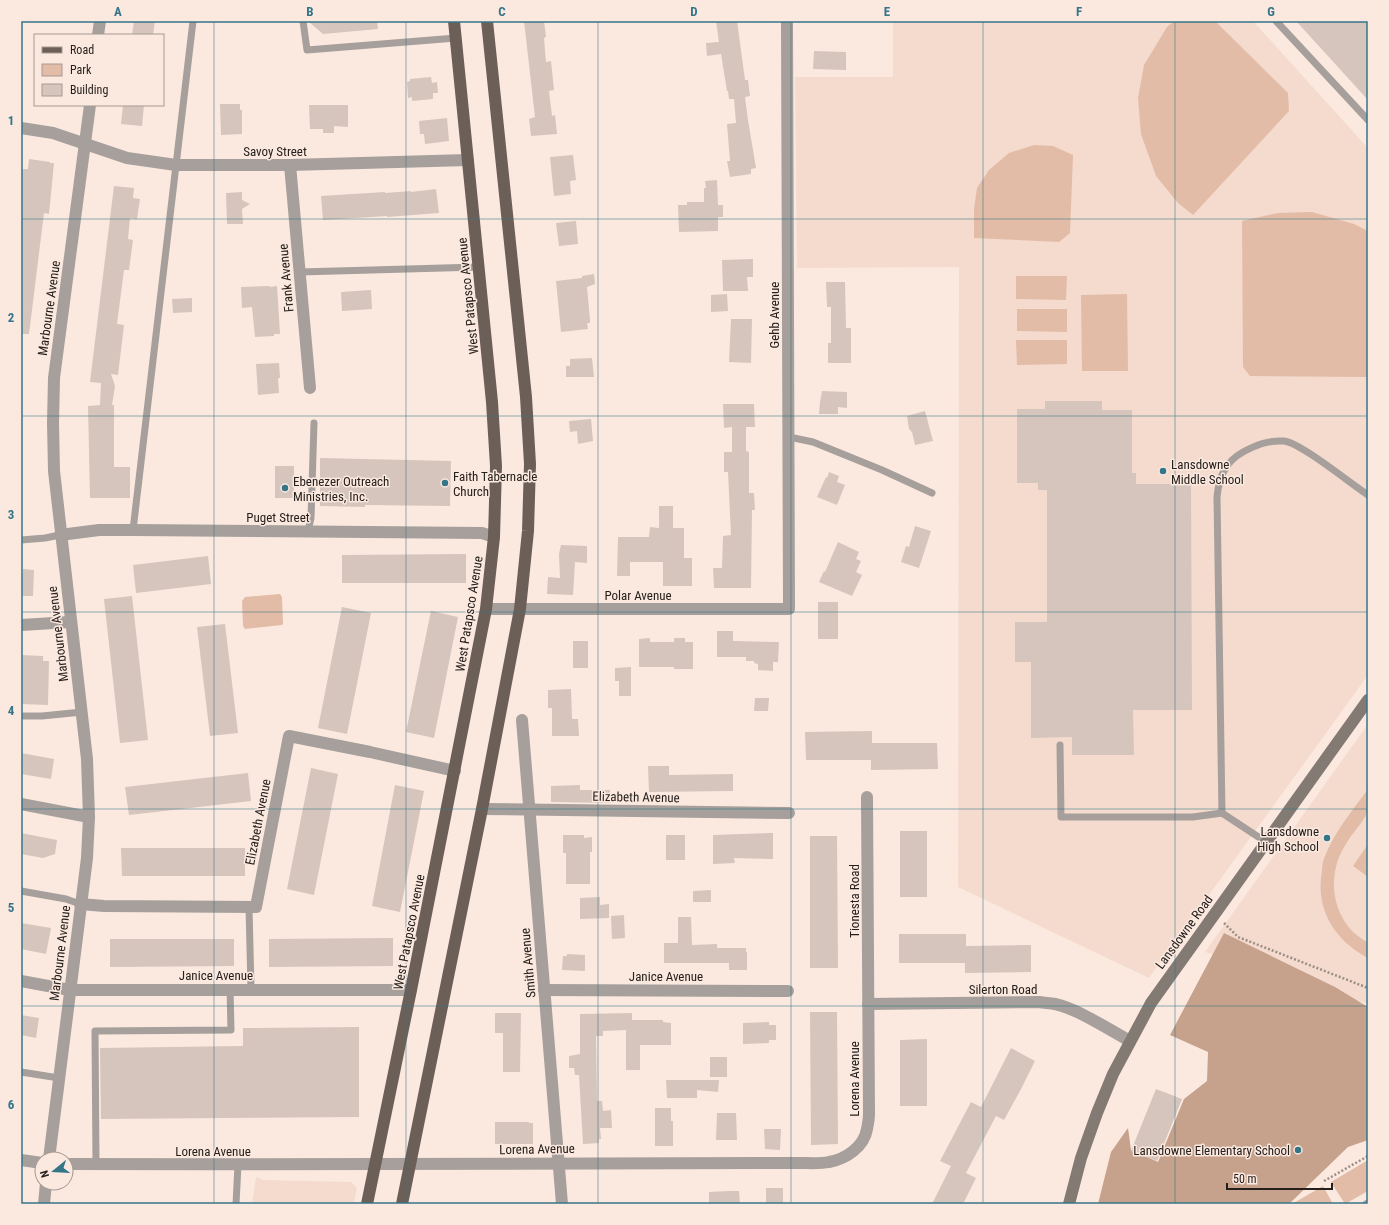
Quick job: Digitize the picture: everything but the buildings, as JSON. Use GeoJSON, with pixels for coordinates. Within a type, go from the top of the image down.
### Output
{"type":"FeatureCollection","features":[{"type":"Feature","properties":{"kind":"main road","name":"West Patapsco Avenue"},"geometry":{"type":"LineString","coordinates":[[367,1204],[486,609],[494,537],[496,466],[492,402],[454,21]]}},
{"type":"Feature","properties":{"kind":"main road"},"geometry":{"type":"LineString","coordinates":[[402,1204],[482,809],[520,609],[528,531],[530,464],[526,397],[487,21]]}},
{"type":"Feature","properties":{"kind":"street"},"geometry":{"type":"LineString","coordinates":[[98,34],[100,21]]}},
{"type":"Feature","properties":{"kind":"street","name":"Gehb Avenue"},"geometry":{"type":"LineString","coordinates":[[787,21],[789,609]]}},
{"type":"Feature","properties":{"kind":"street","name":"Marbourne Avenue"},"geometry":{"type":"LineString","coordinates":[[50,1151],[86,858],[89,817],[87,758],[60,535],[54,471],[53,423],[54,378],[90,106]]}},
{"type":"Feature","properties":{"kind":"street","name":"Savoy Street"},"geometry":{"type":"LineString","coordinates":[[21,128],[54,134],[127,158],[176,165],[290,165],[468,160]]}},
{"type":"Feature","properties":{"kind":"street","name":"Frank Avenue"},"geometry":{"type":"LineString","coordinates":[[290,165],[310,388]]}},
{"type":"Feature","properties":{"kind":"street","name":"Puget Street"},"geometry":{"type":"LineString","coordinates":[[60,535],[98,530],[133,530],[482,533],[494,537]]}},
{"type":"Feature","properties":{"kind":"street","name":"Polar Avenue"},"geometry":{"type":"LineString","coordinates":[[486,609],[789,609]]}},
{"type":"Feature","properties":{"kind":"street"},"geometry":{"type":"LineString","coordinates":[[21,625],[70,622]]}},
{"type":"Feature","properties":{"kind":"street","name":"Lansdowne Road"},"geometry":{"type":"LineString","coordinates":[[1069,1204],[1081,1158],[1113,1074],[1151,1003],[1368,700]]}},
{"type":"Feature","properties":{"kind":"street","name":"Smith Avenue"},"geometry":{"type":"LineString","coordinates":[[522,720],[562,1204]]}},
{"type":"Feature","properties":{"kind":"street","name":"Elizabeth Avenue"},"geometry":{"type":"LineString","coordinates":[[249,907],[256,907],[289,736],[455,770]]}},
{"type":"Feature","properties":{"kind":"street","name":"Tionesta Road"},"geometry":{"type":"LineString","coordinates":[[867,797],[868,1004]]}},
{"type":"Feature","properties":{"kind":"street"},"geometry":{"type":"LineString","coordinates":[[21,804],[89,817]]}},
{"type":"Feature","properties":{"kind":"street","name":"Elizabeth Avenue"},"geometry":{"type":"LineString","coordinates":[[482,809],[789,813]]}},
{"type":"Feature","properties":{"kind":"street"},"geometry":{"type":"LineString","coordinates":[[80,904],[104,906],[249,907]]}},
{"type":"Feature","properties":{"kind":"street","name":"Janice Avenue"},"geometry":{"type":"LineString","coordinates":[[21,981],[70,990],[411,990]]}},
{"type":"Feature","properties":{"kind":"street","name":"Janice Avenue"},"geometry":{"type":"LineString","coordinates":[[544,990],[788,991]]}},
{"type":"Feature","properties":{"kind":"street","name":"Silerton Road"},"geometry":{"type":"LineString","coordinates":[[868,1004],[1039,1002],[1055,1004],[1091,1019],[1130,1041]]}},
{"type":"Feature","properties":{"kind":"street","name":"Lorena Avenue"},"geometry":{"type":"LineString","coordinates":[[74,1164],[410,1165],[828,1162],[842,1158],[853,1152],[862,1141],[867,1130],[869,1114],[868,1004]]}},
{"type":"Feature","properties":{"kind":"street"},"geometry":{"type":"LineString","coordinates":[[21,1160],[34,1162]]}},
{"type":"Feature","properties":{"kind":"street"},"geometry":{"type":"LineString","coordinates":[[44,1204],[45,1191]]}},
{"type":"Feature","properties":{"kind":"lane"},"geometry":{"type":"LineString","coordinates":[[133,530],[193,21]]}},
{"type":"Feature","properties":{"kind":"lane"},"geometry":{"type":"LineString","coordinates":[[303,21],[307,50],[456,38]]}},
{"type":"Feature","properties":{"kind":"lane"},"geometry":{"type":"LineString","coordinates":[[1276,21],[1368,120]]}},
{"type":"Feature","properties":{"kind":"lane"},"geometry":{"type":"LineString","coordinates":[[300,272],[479,267]]}},
{"type":"Feature","properties":{"kind":"lane"},"geometry":{"type":"LineString","coordinates":[[308,531],[311,518],[314,423]]}},
{"type":"Feature","properties":{"kind":"lane"},"geometry":{"type":"LineString","coordinates":[[789,437],[813,442],[882,470],[932,493]]}},
{"type":"Feature","properties":{"kind":"lane"},"geometry":{"type":"LineString","coordinates":[[1222,813],[1217,497],[1218,483],[1222,472],[1241,453],[1258,444],[1271,441],[1286,441],[1300,448],[1368,495]]}},
{"type":"Feature","properties":{"kind":"lane"},"geometry":{"type":"LineString","coordinates":[[21,540],[60,535]]}},
{"type":"Feature","properties":{"kind":"lane"},"geometry":{"type":"LineString","coordinates":[[21,716],[42,716],[82,712]]}},
{"type":"Feature","properties":{"kind":"lane"},"geometry":{"type":"LineString","coordinates":[[1060,745],[1061,817],[1193,817],[1222,813],[1266,842]]}},
{"type":"Feature","properties":{"kind":"lane"},"geometry":{"type":"LineString","coordinates":[[21,891],[66,899],[80,904]]}},
{"type":"Feature","properties":{"kind":"lane"},"geometry":{"type":"LineString","coordinates":[[249,907],[251,989]]}},
{"type":"Feature","properties":{"kind":"lane"},"geometry":{"type":"LineString","coordinates":[[96,1164],[95,1031],[231,1030],[230,989]]}},
{"type":"Feature","properties":{"kind":"lane"},"geometry":{"type":"LineString","coordinates":[[21,1072],[59,1078]]}},
{"type":"Feature","properties":{"kind":"lane"},"geometry":{"type":"LineString","coordinates":[[236,1204],[238,1165]]}},
{"type":"Feature","properties":{"kind":"path"},"geometry":{"type":"LineString","coordinates":[[1214,913],[1238,937],[1368,988]]}},
{"type":"Feature","properties":{"kind":"path"},"geometry":{"type":"LineString","coordinates":[[1324,1181],[1368,1156]]}},
{"type":"Feature","properties":{"kind":"shaded area","name":"Lansdowne Middle School"},"geometry":{"type":"Polygon","coordinates":[[[893,21],[1253,21],[1368,148],[1368,675],[1149,978],[958,887],[959,267],[797,268],[795,77],[893,77],[893,21]]]}},
{"type":"Feature","properties":{"kind":"shaded area","name":"Lansdowne High School"},"geometry":{"type":"Polygon","coordinates":[[[1368,724],[1368,1004],[1205,952],[1368,724]]]}},
{"type":"Feature","properties":{"kind":"shaded area"},"geometry":{"type":"Polygon","coordinates":[[[1224,933],[1335,987],[1368,1007],[1368,1140],[1348,1147],[1289,1204],[1098,1204],[1111,1152],[1128,1128],[1131,1150],[1158,1162],[1184,1099],[1207,1081],[1208,1052],[1170,1035],[1224,933]]]}},
{"type":"Feature","properties":{"kind":"shaded area"},"geometry":{"type":"Polygon","coordinates":[[[256,1177],[263,1180],[351,1182],[357,1188],[354,1204],[252,1204],[256,1177]]]}},
{"type":"Feature","properties":{"kind":"green space"},"geometry":{"type":"Polygon","coordinates":[[[1174,21],[1215,21],[1288,93],[1289,111],[1193,215],[1178,203],[1156,176],[1141,134],[1138,98],[1144,65],[1167,27],[1174,21]]]}},
{"type":"Feature","properties":{"kind":"green space"},"geometry":{"type":"Polygon","coordinates":[[[1034,145],[1053,146],[1073,155],[1070,233],[1059,242],[974,238],[974,209],[977,188],[989,170],[1009,153],[1034,145]]]}},
{"type":"Feature","properties":{"kind":"green space"},"geometry":{"type":"Polygon","coordinates":[[[1312,212],[1354,224],[1368,231],[1368,377],[1250,376],[1243,367],[1242,221],[1278,213],[1312,212]]]}},
{"type":"Feature","properties":{"kind":"green space"},"geometry":{"type":"Polygon","coordinates":[[[1016,276],[1067,276],[1066,300],[1016,299],[1016,276]]]}},
{"type":"Feature","properties":{"kind":"green space"},"geometry":{"type":"Polygon","coordinates":[[[1127,294],[1128,371],[1082,371],[1081,295],[1127,294]]]}},
{"type":"Feature","properties":{"kind":"green space"},"geometry":{"type":"Polygon","coordinates":[[[1017,309],[1067,309],[1067,332],[1017,331],[1017,309]]]}},
{"type":"Feature","properties":{"kind":"green space"},"geometry":{"type":"Polygon","coordinates":[[[1016,340],[1067,340],[1067,364],[1017,365],[1016,340]]]}},
{"type":"Feature","properties":{"kind":"green space"},"geometry":{"type":"Polygon","coordinates":[[[280,594],[282,597],[282,625],[245,629],[243,626],[242,601],[245,597],[280,594]]]}},
{"type":"Feature","properties":{"kind":"green space"},"geometry":{"type":"Polygon","coordinates":[[[1368,789],[1368,811],[1348,840],[1340,855],[1334,877],[1334,889],[1336,901],[1345,922],[1355,933],[1368,943],[1368,958],[1356,951],[1337,933],[1330,922],[1321,898],[1321,885],[1323,861],[1329,847],[1345,821],[1368,789]]]}},
{"type":"Feature","properties":{"kind":"green space"},"geometry":{"type":"Polygon","coordinates":[[[1368,844],[1368,877],[1353,866],[1368,844]]]}},
{"type":"Feature","properties":{"kind":"green space"},"geometry":{"type":"Polygon","coordinates":[[[1368,1160],[1368,1191],[1345,1204],[1331,1182],[1368,1160]]]}},
{"type":"Feature","properties":{"kind":"green space"},"geometry":{"type":"Polygon","coordinates":[[[1323,1186],[1333,1204],[1292,1204],[1323,1186]]]}},
{"type":"Feature","properties":{"kind":"place","name":"Lansdowne Middle School"},"geometry":{"type":"Point","coordinates":[1163,471]}},
{"type":"Feature","properties":{"kind":"place","name":"Faith Tabernacle Church"},"geometry":{"type":"Point","coordinates":[445,483]}},
{"type":"Feature","properties":{"kind":"place","name":"Ebenezer Outreach Ministries, Inc."},"geometry":{"type":"Point","coordinates":[285,488]}},
{"type":"Feature","properties":{"kind":"place","name":"Lansdowne High School"},"geometry":{"type":"Point","coordinates":[1327,838]}},
{"type":"Feature","properties":{"kind":"place","name":"Lansdowne Elementary School"},"geometry":{"type":"Point","coordinates":[1298,1150]}}]}
